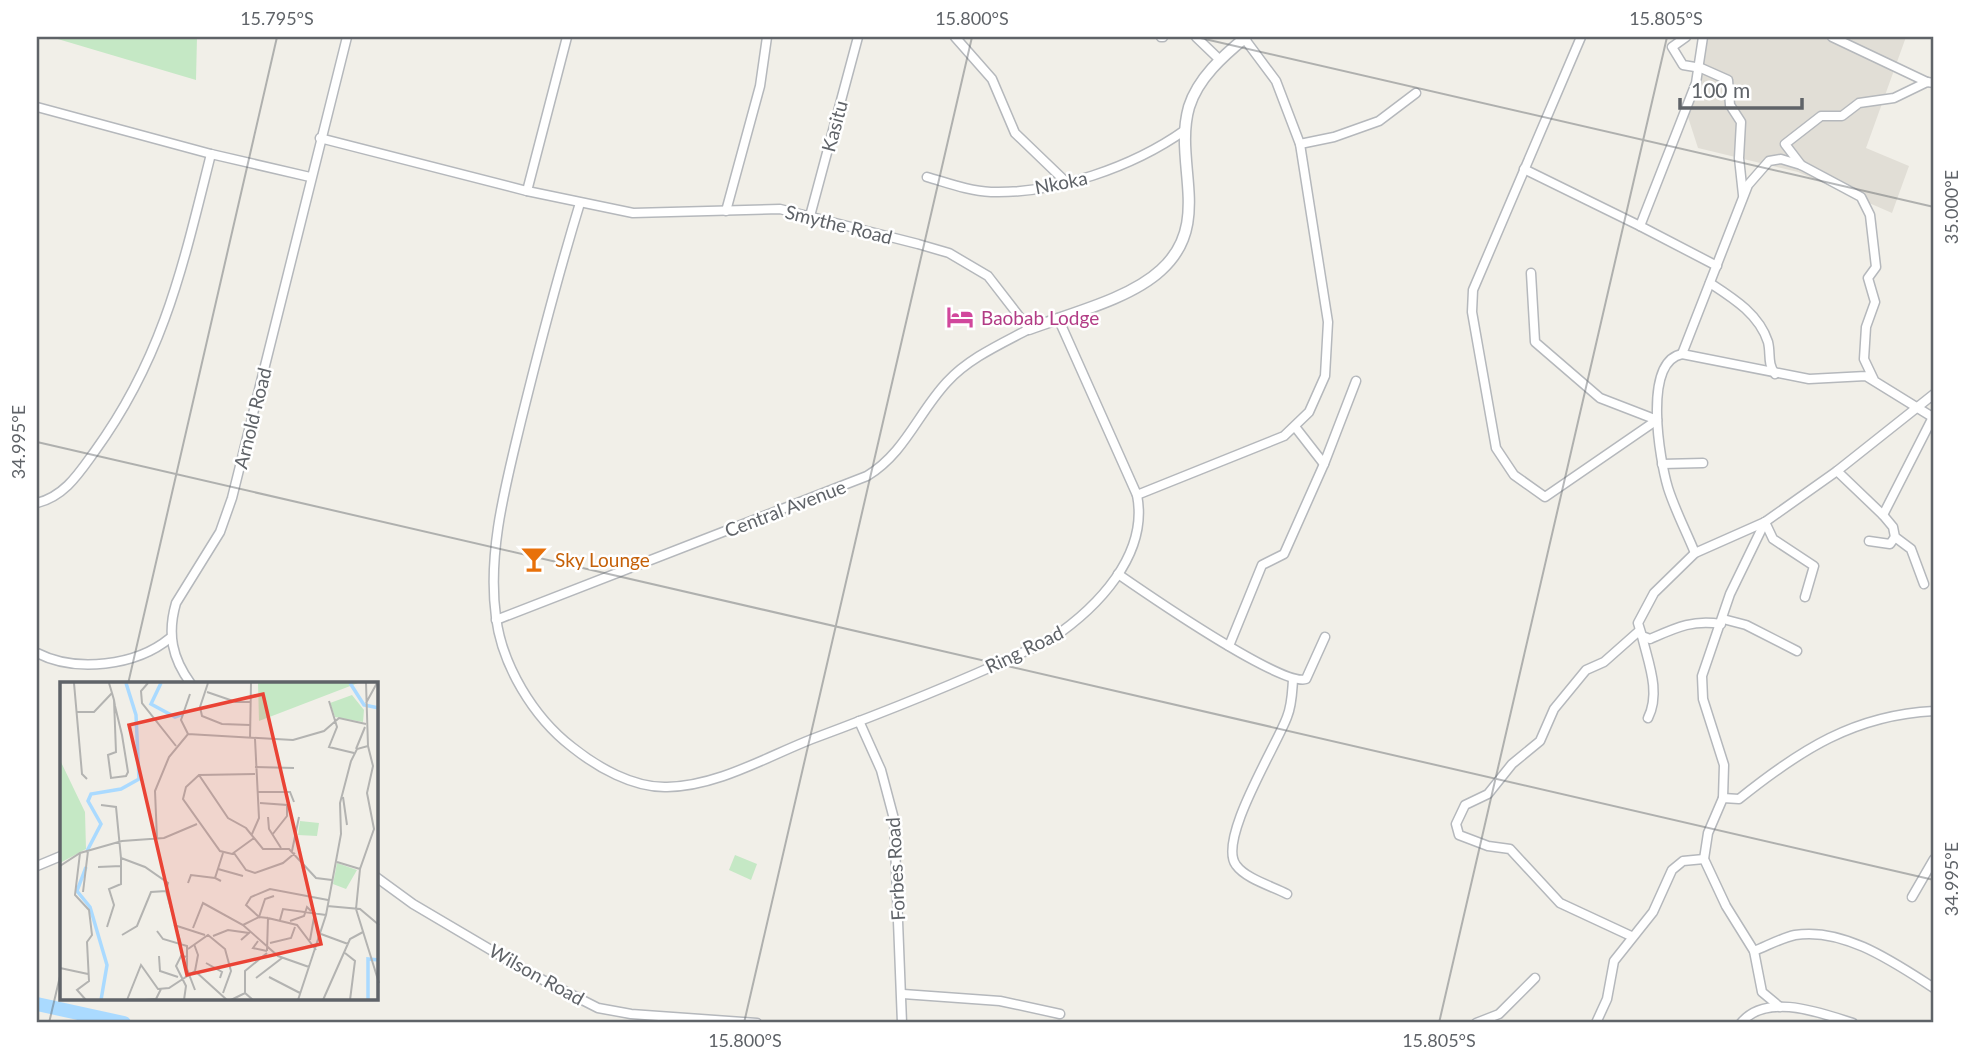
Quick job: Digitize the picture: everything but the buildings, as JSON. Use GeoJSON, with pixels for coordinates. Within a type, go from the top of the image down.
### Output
{"type":"FeatureCollection","features":[{"type":"Feature","properties":{"kind":"street"},"geometry":{"type":"LineString","coordinates":[[320,138],[347,37]]}},
{"type":"Feature","properties":{"kind":"street"},"geometry":{"type":"LineString","coordinates":[[527,191],[567,37]]}},
{"type":"Feature","properties":{"kind":"street"},"geometry":{"type":"LineString","coordinates":[[726,211],[760,86],[767,37]]}},
{"type":"Feature","properties":{"kind":"street","name":"Kasitu"},"geometry":{"type":"LineString","coordinates":[[810,216],[858,37]]}},
{"type":"Feature","properties":{"kind":"street"},"geometry":{"type":"LineString","coordinates":[[955,37],[992,79],[1015,133],[1066,182]]}},
{"type":"Feature","properties":{"kind":"street"},"geometry":{"type":"LineString","coordinates":[[1196,37],[1220,60]]}},
{"type":"Feature","properties":{"kind":"street"},"geometry":{"type":"LineString","coordinates":[[1029,328],[1129,291],[1158,273],[1175,255],[1183,240],[1189,201],[1185,130],[1195,93],[1220,60],[1245,37],[1276,81],[1300,144],[1323,284],[1328,341],[1325,376],[1320,394],[1296,428],[1264,447],[1137,495]]}},
{"type":"Feature","properties":{"kind":"street"},"geometry":{"type":"LineString","coordinates":[[1581,37],[1482,266],[1471,303],[1500,457],[1514,475],[1545,497],[1657,420]]}},
{"type":"Feature","properties":{"kind":"street"},"geometry":{"type":"LineString","coordinates":[[1686,37],[1672,47],[1683,65],[1701,68],[1728,80],[1730,105],[1741,122],[1739,158],[1743,198]]}},
{"type":"Feature","properties":{"kind":"street"},"geometry":{"type":"LineString","coordinates":[[1640,226],[1701,68],[1703,37]]}},
{"type":"Feature","properties":{"kind":"street"},"geometry":{"type":"LineString","coordinates":[[1832,37],[1931,82]]}},
{"type":"Feature","properties":{"kind":"street"},"geometry":{"type":"LineString","coordinates":[[1801,165],[1785,144],[1821,116],[1842,116],[1859,103],[1894,98],[1931,82]]}},
{"type":"Feature","properties":{"kind":"street"},"geometry":{"type":"LineString","coordinates":[[1300,144],[1334,137],[1379,121],[1416,93]]}},
{"type":"Feature","properties":{"kind":"street"},"geometry":{"type":"LineString","coordinates":[[37,107],[211,154],[310,177]]}},
{"type":"Feature","properties":{"kind":"street","name":"Nkoka"},"geometry":{"type":"LineString","coordinates":[[927,177],[962,188],[991,192],[1066,182],[1134,162],[1185,130]]}},
{"type":"Feature","properties":{"kind":"street","name":"Arnold Road"},"geometry":{"type":"LineString","coordinates":[[190,682],[182,671],[170,638],[176,603],[220,533],[232,498],[286,290],[320,138]]}},
{"type":"Feature","properties":{"kind":"street","name":"Smythe Road"},"geometry":{"type":"LineString","coordinates":[[320,138],[527,191],[633,213],[769,208],[810,216],[949,253],[975,266],[999,287],[1029,328]]}},
{"type":"Feature","properties":{"kind":"street"},"geometry":{"type":"LineString","coordinates":[[37,503],[54,497],[70,485],[111,429],[149,362],[172,305],[211,154]]}},
{"type":"Feature","properties":{"kind":"street"},"geometry":{"type":"LineString","coordinates":[[1695,553],[1669,490],[1662,464],[1657,420],[1660,380],[1668,362],[1682,354],[1748,185],[1769,161],[1781,159],[1801,165],[1861,197],[1870,215],[1875,267],[1868,278],[1875,302],[1866,327],[1864,359],[1874,380]]}},
{"type":"Feature","properties":{"kind":"street"},"geometry":{"type":"LineString","coordinates":[[1524,169],[1717,266]]}},
{"type":"Feature","properties":{"kind":"street","name":"Ring Road"},"geometry":{"type":"LineString","coordinates":[[580,203],[533,371],[497,535],[493,594],[503,650],[530,702],[561,739],[587,759],[636,782],[666,787],[689,785],[752,765],[1051,639],[1078,621],[1118,574],[1133,547],[1140,512],[1137,495],[1058,318]]}},
{"type":"Feature","properties":{"kind":"street"},"geometry":{"type":"LineString","coordinates":[[1531,273],[1535,342],[1600,398],[1657,420]]}},
{"type":"Feature","properties":{"kind":"street"},"geometry":{"type":"LineString","coordinates":[[1710,283],[1757,319],[1770,350],[1769,365],[1775,374]]}},
{"type":"Feature","properties":{"kind":"street","name":"Central Avenue"},"geometry":{"type":"LineString","coordinates":[[496,620],[867,476],[892,457],[939,392],[959,371],[1029,328]]}},
{"type":"Feature","properties":{"kind":"street"},"geometry":{"type":"LineString","coordinates":[[1682,354],[1809,379],[1866,376],[1934,417],[1883,515]]}},
{"type":"Feature","properties":{"kind":"street"},"geometry":{"type":"LineString","coordinates":[[1229,646],[1262,565],[1284,554],[1324,464],[1356,381]]}},
{"type":"Feature","properties":{"kind":"street"},"geometry":{"type":"LineString","coordinates":[[1647,718],[1653,707],[1654,687],[1640,633],[1640,615],[1654,593],[1695,553],[1765,522],[1837,471],[1934,394]]}},
{"type":"Feature","properties":{"kind":"street"},"geometry":{"type":"LineString","coordinates":[[1296,428],[1324,464]]}},
{"type":"Feature","properties":{"kind":"street"},"geometry":{"type":"LineString","coordinates":[[1662,464],[1703,463]]}},
{"type":"Feature","properties":{"kind":"street"},"geometry":{"type":"LineString","coordinates":[[1837,471],[1894,527],[1895,537],[1890,544],[1869,541]]}},
{"type":"Feature","properties":{"kind":"street"},"geometry":{"type":"LineString","coordinates":[[1765,522],[1773,539],[1814,566],[1805,597]]}},
{"type":"Feature","properties":{"kind":"street"},"geometry":{"type":"LineString","coordinates":[[1765,522],[1730,594],[1702,676],[1701,690],[1724,765],[1723,798],[1707,834],[1704,859],[1726,906],[1754,951],[1762,992],[1780,1007]]}},
{"type":"Feature","properties":{"kind":"street"},"geometry":{"type":"LineString","coordinates":[[1895,537],[1911,549],[1924,584]]}},
{"type":"Feature","properties":{"kind":"street"},"geometry":{"type":"LineString","coordinates":[[1118,574],[1229,646],[1293,680],[1306,679],[1325,637]]}},
{"type":"Feature","properties":{"kind":"street"},"geometry":{"type":"LineString","coordinates":[[1640,633],[1650,639],[1701,621],[1722,622],[1746,625],[1797,651]]}},
{"type":"Feature","properties":{"kind":"street"},"geometry":{"type":"LineString","coordinates":[[1631,936],[1560,904],[1510,849],[1488,846],[1459,835],[1456,824],[1465,805],[1488,794],[1512,764],[1540,741],[1554,709],[1586,670],[1604,662],[1640,633]]}},
{"type":"Feature","properties":{"kind":"street"},"geometry":{"type":"LineString","coordinates":[[37,653],[52,661],[93,663],[141,655],[156,649],[170,638]]}},
{"type":"Feature","properties":{"kind":"street"},"geometry":{"type":"LineString","coordinates":[[1287,894],[1243,872],[1234,864],[1231,854],[1244,807],[1287,717],[1293,680]]}},
{"type":"Feature","properties":{"kind":"street"},"geometry":{"type":"LineString","coordinates":[[1723,798],[1739,799],[1805,749],[1868,720],[1934,711]]}},
{"type":"Feature","properties":{"kind":"street","name":"Forbes Road"},"geometry":{"type":"LineString","coordinates":[[859,721],[881,770],[894,819],[903,994],[902,1023]]}},
{"type":"Feature","properties":{"kind":"street"},"geometry":{"type":"LineString","coordinates":[[37,866],[60,856]]}},
{"type":"Feature","properties":{"kind":"street"},"geometry":{"type":"LineString","coordinates":[[1596,1023],[1607,999],[1614,961],[1631,936],[1653,912],[1672,870],[1683,861],[1704,859]]}},
{"type":"Feature","properties":{"kind":"street"},"geometry":{"type":"LineString","coordinates":[[1912,897],[1934,859]]}},
{"type":"Feature","properties":{"kind":"street","name":"Wilson Road"},"geometry":{"type":"LineString","coordinates":[[378,878],[413,904],[535,976],[598,1008],[631,1014],[757,1023]]}},
{"type":"Feature","properties":{"kind":"street"},"geometry":{"type":"LineString","coordinates":[[1754,951],[1793,936],[1814,934],[1837,937],[1876,954],[1934,988]]}},
{"type":"Feature","properties":{"kind":"street"},"geometry":{"type":"LineString","coordinates":[[1476,1023],[1499,1014],[1535,978]]}},
{"type":"Feature","properties":{"kind":"street"},"geometry":{"type":"LineString","coordinates":[[903,994],[1000,1001],[1060,1014]]}},
{"type":"Feature","properties":{"kind":"street"},"geometry":{"type":"LineString","coordinates":[[1741,1023],[1757,1011],[1780,1007],[1853,1023]]}},
{"type":"Feature","properties":{"kind":"shaded area"},"geometry":{"type":"Polygon","coordinates":[[[1704,37],[1906,37],[1866,148],[1909,166],[1892,213],[1798,172],[1698,148],[1688,117],[1704,37]]]}},
{"type":"Feature","properties":{"kind":"green space"},"geometry":{"type":"Polygon","coordinates":[[[51,37],[197,37],[196,80],[51,37]]]}},
{"type":"Feature","properties":{"kind":"green space"},"geometry":{"type":"Polygon","coordinates":[[[735,855],[757,864],[751,880],[729,870],[735,855]]]}},
{"type":"Feature","properties":{"kind":"waterway"},"geometry":{"type":"LineString","coordinates":[[37,1004],[124,1023]]}},
{"type":"Feature","properties":{"kind":"place","name":"Baobab Lodge"},"geometry":{"type":"Point","coordinates":[960,317]}},
{"type":"Feature","properties":{"kind":"place","name":"Sky Lounge"},"geometry":{"type":"Point","coordinates":[534,559]}}]}
